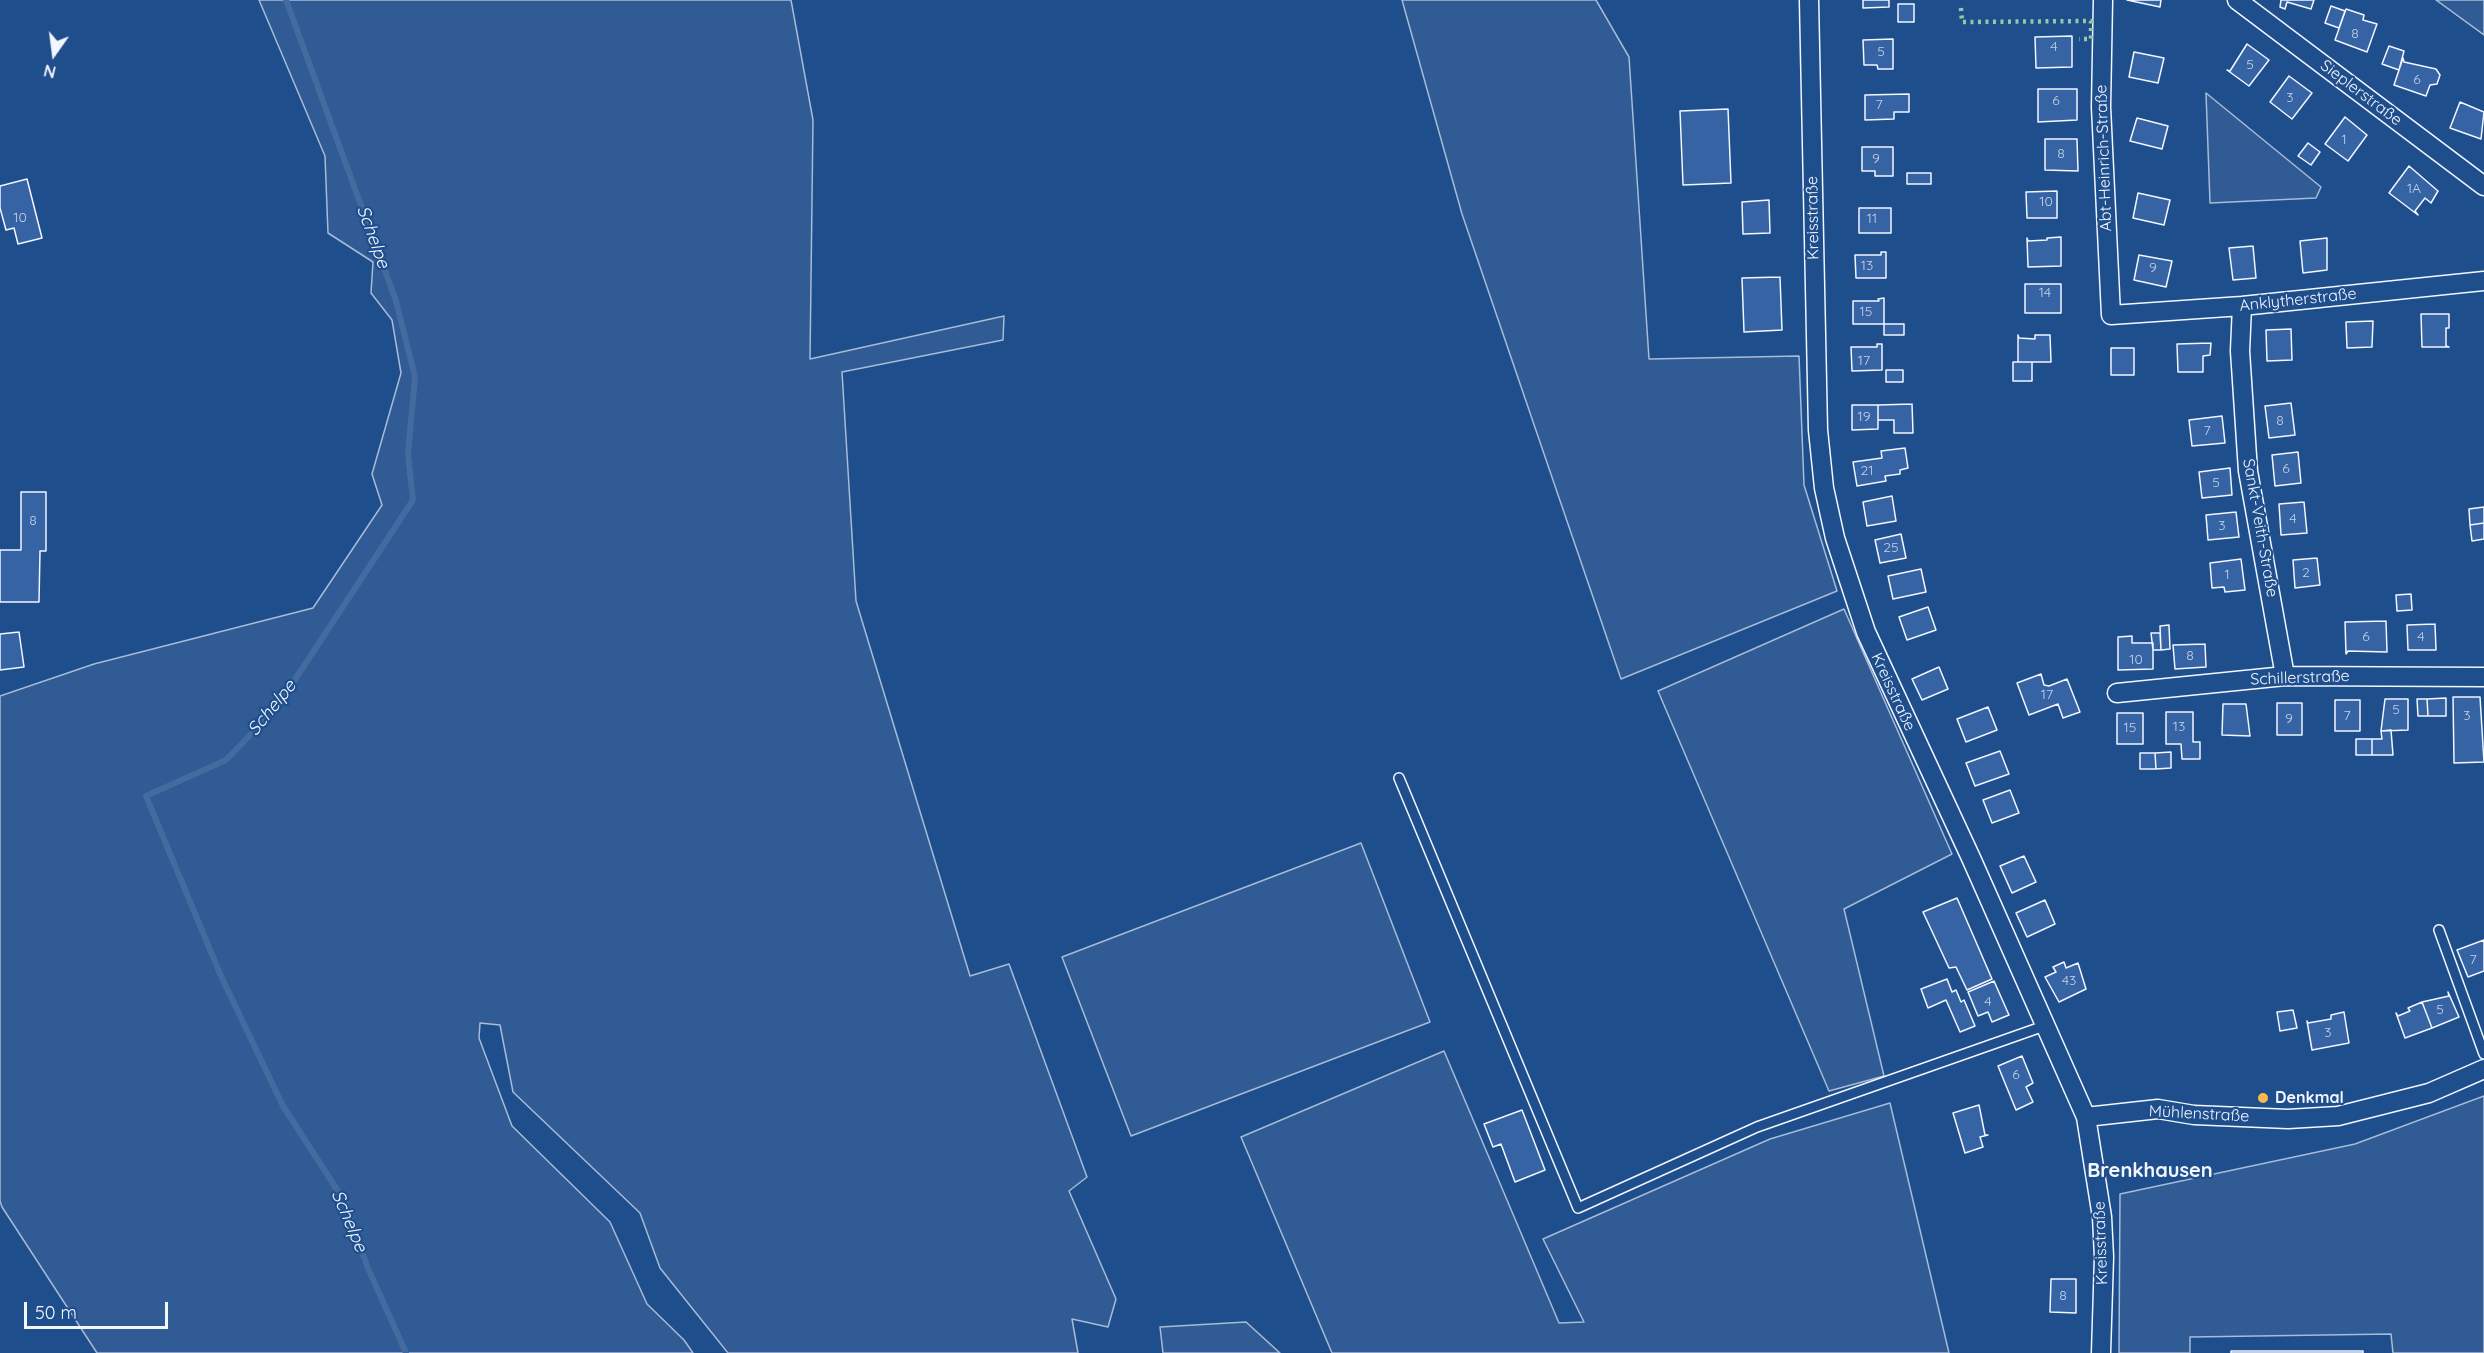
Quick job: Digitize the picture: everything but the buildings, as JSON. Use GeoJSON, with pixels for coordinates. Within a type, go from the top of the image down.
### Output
{"type":"FeatureCollection","features":[{"type":"Feature","properties":{"kind":"street","name":"Kreisstraße"},"geometry":{"type":"LineString","coordinates":[[1809,0],[1818,430],[1824,488],[1836,538],[1863,623],[1880,665],[2047,1025],[2086,1117],[2102,1217],[2104,1257],[2101,1353]]}},
{"type":"Feature","properties":{"kind":"street","name":"Abt-Heinrich-Straße"},"geometry":{"type":"LineString","coordinates":[[2103,0],[2101,107],[2111,315]]}},
{"type":"Feature","properties":{"kind":"street","name":"Sieplerstraße"},"geometry":{"type":"LineString","coordinates":[[2237,0],[2484,186]]}},
{"type":"Feature","properties":{"kind":"street","name":"Anklytherstraße"},"geometry":{"type":"LineString","coordinates":[[2111,315],[2242,306],[2484,280]]}},
{"type":"Feature","properties":{"kind":"street","name":"Sankt-Veith-Straße"},"geometry":{"type":"LineString","coordinates":[[2242,306],[2240,351],[2248,471],[2285,676]]}},
{"type":"Feature","properties":{"kind":"street","name":"Schillerstraße"},"geometry":{"type":"LineString","coordinates":[[2117,693],[2285,676],[2484,677]]}},
{"type":"Feature","properties":{"kind":"street","name":"Mühlenstraße"},"geometry":{"type":"LineString","coordinates":[[2086,1117],[2158,1109],[2194,1115],[2288,1119],[2338,1116],[2429,1093],[2484,1069]]}},
{"type":"Feature","properties":{"kind":"lane"},"geometry":{"type":"LineString","coordinates":[[1399,778],[1578,1208],[1757,1127],[2047,1025]]}},
{"type":"Feature","properties":{"kind":"lane"},"geometry":{"type":"LineString","coordinates":[[2439,930],[2484,1054]]}},
{"type":"Feature","properties":{"kind":"shaded area"},"geometry":{"type":"Polygon","coordinates":[[[259,0],[791,0],[813,120],[810,359],[1004,316],[1003,340],[842,372],[856,601],[970,976],[1009,964],[1087,1177],[1069,1191],[1116,1299],[1108,1327],[1072,1319],[1078,1353],[728,1353],[660,1268],[640,1213],[513,1092],[500,1025],[480,1023],[479,1038],[512,1126],[610,1222],[647,1304],[684,1340],[693,1353],[97,1353],[2,1207],[0,1201],[0,696],[94,664],[313,608],[382,505],[372,474],[401,373],[392,320],[371,293],[373,262],[328,233],[325,156],[259,0]]]}},
{"type":"Feature","properties":{"kind":"shaded area"},"geometry":{"type":"Polygon","coordinates":[[[1402,0],[1596,0],[1629,57],[1649,359],[1799,356],[1804,485],[1837,591],[1621,679],[1462,214],[1402,0]]]}},
{"type":"Feature","properties":{"kind":"shaded area"},"geometry":{"type":"Polygon","coordinates":[[[2436,0],[2484,0],[2484,35],[2436,0]]]}},
{"type":"Feature","properties":{"kind":"shaded area"},"geometry":{"type":"Polygon","coordinates":[[[2206,93],[2321,187],[2316,198],[2210,203],[2206,93]]]}},
{"type":"Feature","properties":{"kind":"shaded area"},"geometry":{"type":"Polygon","coordinates":[[[1844,609],[1952,854],[1844,909],[1884,1076],[1829,1091],[1658,691],[1844,609]]]}},
{"type":"Feature","properties":{"kind":"shaded area"},"geometry":{"type":"Polygon","coordinates":[[[1361,843],[1430,1022],[1131,1136],[1062,957],[1361,843]]]}},
{"type":"Feature","properties":{"kind":"shaded area"},"geometry":{"type":"Polygon","coordinates":[[[1444,1051],[1559,1323],[1584,1322],[1543,1239],[1770,1139],[1890,1103],[1949,1353],[1332,1353],[1241,1137],[1444,1051]]]}},
{"type":"Feature","properties":{"kind":"shaded area"},"geometry":{"type":"Polygon","coordinates":[[[2484,1096],[2484,1353],[2393,1353],[2391,1334],[2190,1337],[2190,1353],[2119,1353],[2120,1194],[2355,1144],[2484,1096]]]}},
{"type":"Feature","properties":{"kind":"shaded area"},"geometry":{"type":"Polygon","coordinates":[[[1246,1322],[1280,1353],[1163,1353],[1160,1327],[1246,1322]]]}},
{"type":"Feature","properties":{"kind":"waterway","name":"Schelpe"},"geometry":{"type":"LineString","coordinates":[[286,0],[396,301],[415,377],[408,454],[413,500],[277,707],[226,760],[146,796],[221,976],[283,1106],[345,1202],[367,1266],[406,1353]]}},
{"type":"Feature","properties":{"kind":"hedge"},"geometry":{"type":"LineString","coordinates":[[1961,8],[1962,22],[2091,21],[2091,39],[2079,39]]}},
{"type":"Feature","properties":{"kind":"place","name":"Denkmal"},"geometry":{"type":"Point","coordinates":[2263,1098]}},
{"type":"Feature","properties":{"kind":"district","name":"Brenkhausen"},"geometry":{"type":"Point","coordinates":[2150,1171]}}]}
